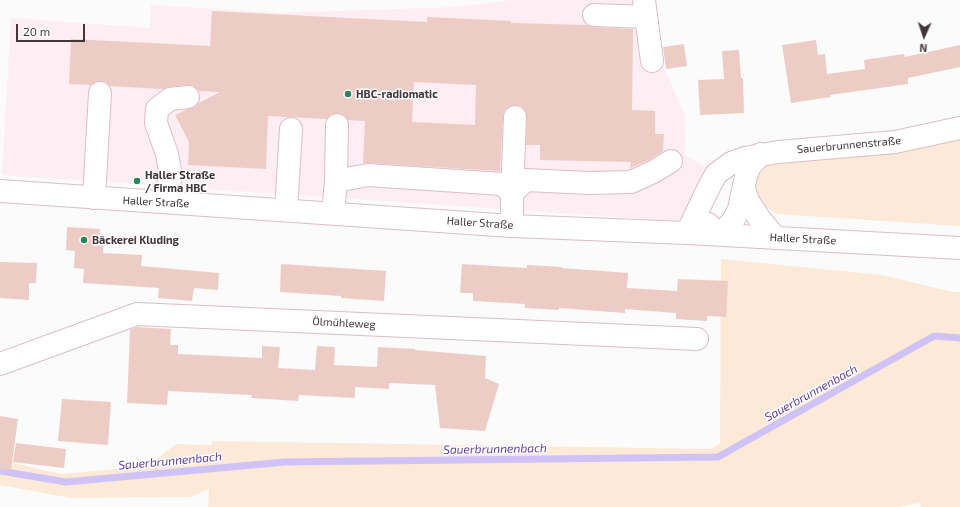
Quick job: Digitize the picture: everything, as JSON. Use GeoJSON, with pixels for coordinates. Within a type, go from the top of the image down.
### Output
{"type":"FeatureCollection","features":[{"type":"Feature","properties":{"kind":"street"},"geometry":{"type":"LineString","coordinates":[[594,15],[645,8],[652,61]]}},
{"type":"Feature","properties":{"kind":"street"},"geometry":{"type":"LineString","coordinates":[[94,198],[100,93]]}},
{"type":"Feature","properties":{"kind":"street"},"geometry":{"type":"LineString","coordinates":[[169,202],[170,171],[167,154],[156,123],[157,109],[170,99],[188,97]]}},
{"type":"Feature","properties":{"kind":"street"},"geometry":{"type":"LineString","coordinates":[[512,226],[515,117]]}},
{"type":"Feature","properties":{"kind":"street"},"geometry":{"type":"LineString","coordinates":[[334,213],[337,125]]}},
{"type":"Feature","properties":{"kind":"street","name":"Sauerbrunnenstraße"},"geometry":{"type":"LineString","coordinates":[[687,233],[716,174],[731,164],[745,158],[761,154],[895,142],[960,128]]}},
{"type":"Feature","properties":{"kind":"street"},"geometry":{"type":"LineString","coordinates":[[286,210],[291,129]]}},
{"type":"Feature","properties":{"kind":"street"},"geometry":{"type":"LineString","coordinates":[[714,234],[726,228],[733,221],[739,209],[746,176],[750,166],[761,154]]}},
{"type":"Feature","properties":{"kind":"street"},"geometry":{"type":"LineString","coordinates":[[512,192],[526,180],[589,183],[631,182],[656,171],[671,162]]}},
{"type":"Feature","properties":{"kind":"street"},"geometry":{"type":"LineString","coordinates":[[336,181],[368,175],[502,184],[512,192]]}},
{"type":"Feature","properties":{"kind":"street","name":"Sauerbrunnenstraße"},"geometry":{"type":"LineString","coordinates":[[708,189],[705,210],[707,223],[714,234]]}},
{"type":"Feature","properties":{"kind":"street"},"geometry":{"type":"LineString","coordinates":[[744,189],[748,201],[759,218],[775,237]]}},
{"type":"Feature","properties":{"kind":"street","name":"Haller Straße"},"geometry":{"type":"LineString","coordinates":[[0,191],[512,226],[714,234],[960,248]]}},
{"type":"Feature","properties":{"kind":"street","name":"Ölmühleweg"},"geometry":{"type":"LineString","coordinates":[[0,364],[137,314],[697,339]]}},
{"type":"Feature","properties":{"kind":"shaded area"},"geometry":{"type":"Polygon","coordinates":[[[511,0],[654,0],[665,70],[685,116],[685,155],[716,174],[708,223],[2,175],[11,18],[150,28],[151,5],[279,13],[458,7],[511,0]]]}},
{"type":"Feature","properties":{"kind":"shaded area"},"geometry":{"type":"Polygon","coordinates":[[[960,128],[960,226],[777,214],[763,205],[746,176],[750,166],[960,128]]]}},
{"type":"Feature","properties":{"kind":"shaded area"},"geometry":{"type":"Polygon","coordinates":[[[721,259],[882,275],[953,292],[960,292],[960,507],[921,507],[919,503],[899,507],[208,507],[209,489],[190,497],[71,498],[0,485],[0,460],[61,474],[147,466],[176,444],[211,445],[212,441],[710,449],[720,444],[721,259]]]}},
{"type":"Feature","properties":{"kind":"building","name":"HBC-radiomatic"},"geometry":{"type":"Polygon","coordinates":[[[212,11],[427,22],[427,17],[511,21],[511,23],[587,25],[594,27],[633,29],[632,110],[655,111],[655,134],[664,134],[663,151],[649,160],[630,168],[631,162],[540,160],[540,145],[526,145],[526,112],[521,106],[515,105],[509,106],[504,111],[500,171],[363,163],[365,121],[348,120],[344,115],[338,113],[331,114],[326,119],[268,116],[266,169],[188,165],[189,142],[175,115],[195,107],[199,103],[220,92],[199,91],[193,86],[187,85],[163,89],[110,86],[106,82],[101,81],[95,82],[91,85],[69,84],[71,39],[210,46],[212,11]],[[414,82],[412,122],[475,125],[476,85],[414,82]]]}},
{"type":"Feature","properties":{"kind":"building"},"geometry":{"type":"Polygon","coordinates":[[[816,40],[818,55],[825,54],[827,74],[865,69],[864,60],[904,54],[905,57],[960,45],[960,67],[908,78],[908,84],[830,95],[831,97],[791,103],[782,45],[816,40]]]}},
{"type":"Feature","properties":{"kind":"building"},"geometry":{"type":"Polygon","coordinates":[[[684,44],[687,66],[666,69],[663,47],[684,44]]]}},
{"type":"Feature","properties":{"kind":"building"},"geometry":{"type":"Polygon","coordinates":[[[739,50],[741,78],[743,78],[744,113],[700,115],[698,80],[724,79],[722,51],[739,50]]]}},
{"type":"Feature","properties":{"kind":"building"},"geometry":{"type":"Polygon","coordinates":[[[67,227],[100,229],[100,237],[104,237],[103,253],[142,255],[141,266],[219,273],[218,290],[194,288],[192,301],[158,298],[159,288],[83,283],[84,269],[74,268],[75,251],[66,250],[67,227]]]}},
{"type":"Feature","properties":{"kind":"building"},"geometry":{"type":"Polygon","coordinates":[[[0,262],[37,263],[36,283],[29,283],[29,300],[0,298],[0,262]]]}},
{"type":"Feature","properties":{"kind":"building"},"geometry":{"type":"Polygon","coordinates":[[[281,264],[386,271],[384,301],[341,298],[341,296],[280,292],[281,264]]]}},
{"type":"Feature","properties":{"kind":"building"},"geometry":{"type":"Polygon","coordinates":[[[462,264],[527,268],[527,265],[628,273],[627,288],[677,291],[678,279],[728,281],[726,317],[707,316],[707,321],[676,319],[676,313],[625,309],[625,313],[559,308],[559,310],[525,308],[525,304],[473,301],[473,293],[460,293],[462,264]]]}},
{"type":"Feature","properties":{"kind":"building"},"geometry":{"type":"Polygon","coordinates":[[[137,327],[171,329],[170,345],[178,345],[178,354],[262,358],[262,346],[280,347],[278,368],[315,370],[317,346],[335,347],[334,365],[377,367],[378,347],[486,356],[485,378],[499,384],[485,431],[440,428],[435,385],[389,383],[389,389],[355,387],[355,398],[299,395],[298,401],[251,398],[252,395],[168,391],[167,405],[127,403],[130,330],[137,327]]]}},
{"type":"Feature","properties":{"kind":"building"},"geometry":{"type":"Polygon","coordinates":[[[62,399],[111,402],[108,445],[58,441],[62,399]]]}},
{"type":"Feature","properties":{"kind":"building"},"geometry":{"type":"Polygon","coordinates":[[[0,416],[18,419],[11,470],[0,469],[0,416]]]}},
{"type":"Feature","properties":{"kind":"building"},"geometry":{"type":"Polygon","coordinates":[[[16,443],[66,449],[64,468],[13,462],[16,443]]]}},
{"type":"Feature","properties":{"kind":"waterway","name":"Sauerbrunnenbach"},"geometry":{"type":"LineString","coordinates":[[0,471],[66,482],[285,462],[718,457],[934,336],[960,338]]}},
{"type":"Feature","properties":{"kind":"place","name":"HBC-radiomatic"},"geometry":{"type":"Point","coordinates":[348,94]}},
{"type":"Feature","properties":{"kind":"place","name":"Haller Straße / Firma HBC"},"geometry":{"type":"Point","coordinates":[137,181]}},
{"type":"Feature","properties":{"kind":"place","name":"Bäckerei Kluding"},"geometry":{"type":"Point","coordinates":[84,240]}}]}
